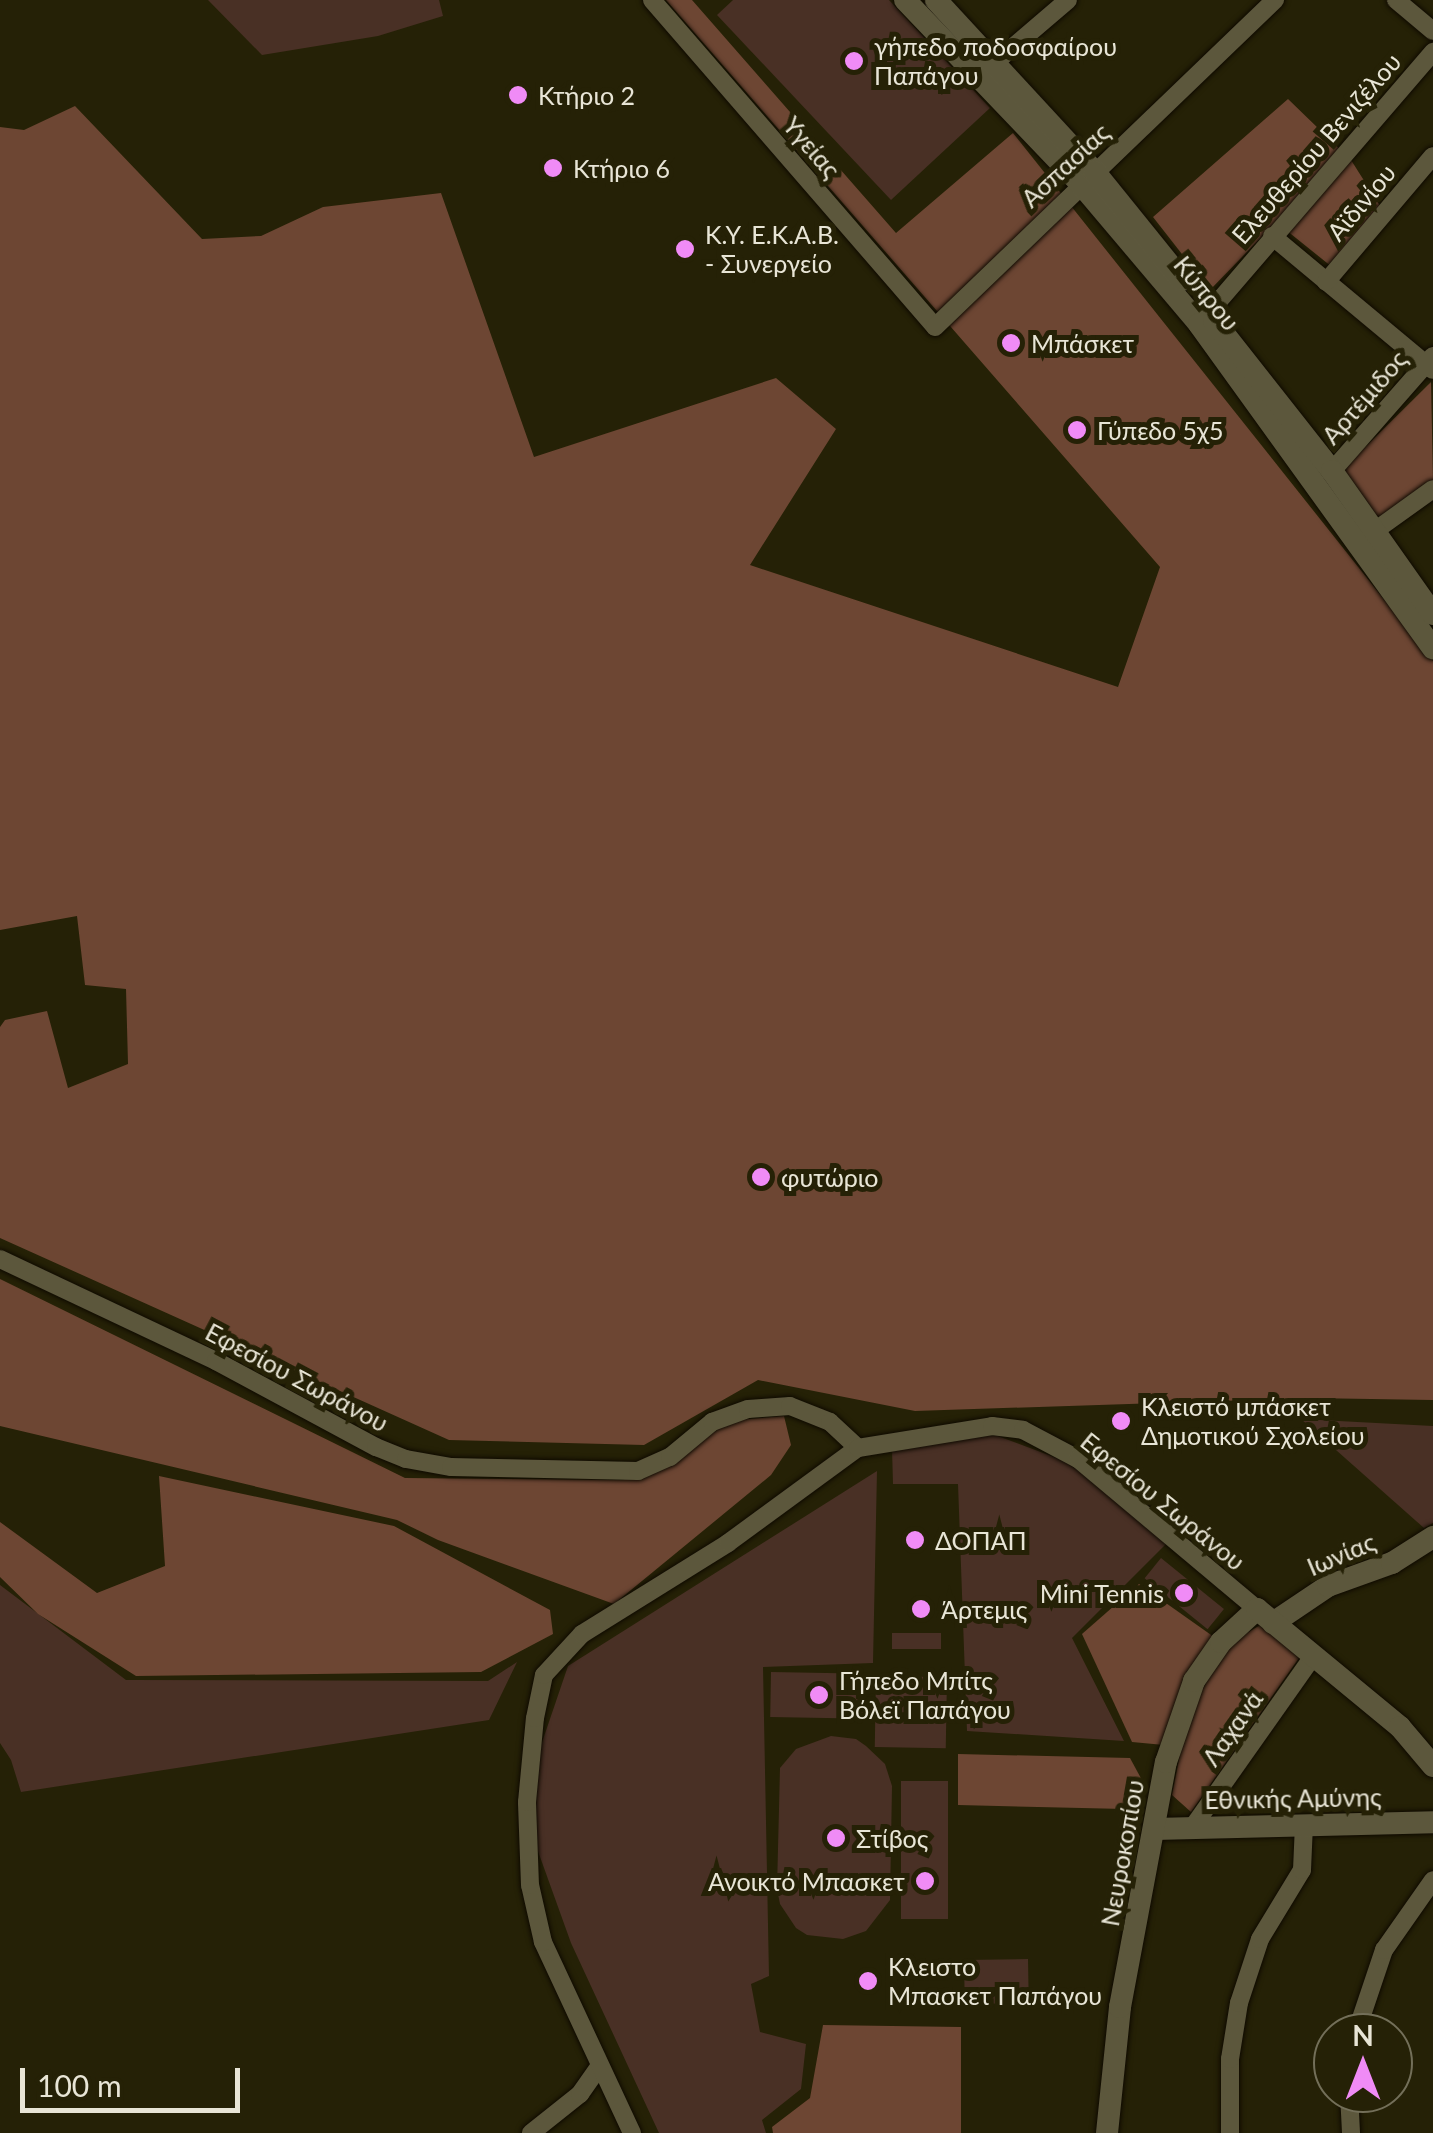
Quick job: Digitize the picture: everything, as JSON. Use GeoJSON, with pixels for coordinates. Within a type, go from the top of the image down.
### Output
{"type":"FeatureCollection","features":[{"type":"Feature","properties":{"kind":"street","name":"Υγείας"},"geometry":{"type":"LineString","coordinates":[[652,0],[935,327]]}},
{"type":"Feature","properties":{"kind":"street","name":"Κύπρου"},"geometry":{"type":"LineString","coordinates":[[906,0],[987,69]]}},
{"type":"Feature","properties":{"kind":"street","name":"Κύπρου"},"geometry":{"type":"LineString","coordinates":[[936,0],[987,69],[1087,177],[1203,318],[1430,627]]}},
{"type":"Feature","properties":{"kind":"street"},"geometry":{"type":"LineString","coordinates":[[987,69],[1068,0]]}},
{"type":"Feature","properties":{"kind":"street","name":"Ασπασίας"},"geometry":{"type":"LineString","coordinates":[[935,327],[1274,0]]}},
{"type":"Feature","properties":{"kind":"street"},"geometry":{"type":"LineString","coordinates":[[1396,0],[1433,31]]}},
{"type":"Feature","properties":{"kind":"street","name":"Ελευθερίου Βενιζέλου"},"geometry":{"type":"LineString","coordinates":[[1203,318],[1433,52]]}},
{"type":"Feature","properties":{"kind":"street","name":"Αϊδινίου"},"geometry":{"type":"LineString","coordinates":[[1326,282],[1433,156]]}},
{"type":"Feature","properties":{"kind":"street"},"geometry":{"type":"LineString","coordinates":[[1272,236],[1431,364]]}},
{"type":"Feature","properties":{"kind":"street","name":"Αρτέμιδος"},"geometry":{"type":"LineString","coordinates":[[1323,478],[1431,364]]}},
{"type":"Feature","properties":{"kind":"street","name":"Κύπρου"},"geometry":{"type":"LineString","coordinates":[[1323,478],[1376,530],[1430,627]]}},
{"type":"Feature","properties":{"kind":"street"},"geometry":{"type":"LineString","coordinates":[[1376,530],[1433,489]]}},
{"type":"Feature","properties":{"kind":"street","name":"Εφεσίου Σωράνου"},"geometry":{"type":"LineString","coordinates":[[0,1258],[216,1360],[376,1448],[406,1459],[451,1467],[638,1471],[670,1457],[712,1422],[748,1409],[790,1406],[830,1422],[858,1448]]}},
{"type":"Feature","properties":{"kind":"street","name":"Εφεσίου Σωράνου"},"geometry":{"type":"LineString","coordinates":[[632,2133],[543,1942],[530,1885],[526,1802],[544,1675],[582,1634],[728,1543],[858,1448],[992,1426],[1023,1430],[1078,1460],[1265,1616]]}},
{"type":"Feature","properties":{"kind":"street","name":"Ιωνίας"},"geometry":{"type":"LineString","coordinates":[[1265,1616],[1328,1586],[1392,1563],[1433,1537]]}},
{"type":"Feature","properties":{"kind":"street"},"geometry":{"type":"LineString","coordinates":[[1265,1616],[1400,1728],[1433,1766]]}},
{"type":"Feature","properties":{"kind":"street","name":"Νευροκοπίου"},"geometry":{"type":"LineString","coordinates":[[1108,2133],[1120,2007],[1172,1734],[1194,1681],[1221,1642],[1265,1616]]}},
{"type":"Feature","properties":{"kind":"street","name":"Λαχανά"},"geometry":{"type":"LineString","coordinates":[[1192,1828],[1312,1658]]}},
{"type":"Feature","properties":{"kind":"street","name":"Εθνικής Αμύνης"},"geometry":{"type":"LineString","coordinates":[[1155,1828],[1433,1822]]}},
{"type":"Feature","properties":{"kind":"street"},"geometry":{"type":"LineString","coordinates":[[1230,2133],[1230,2059],[1239,2003],[1260,1939],[1302,1870],[1304,1825]]}},
{"type":"Feature","properties":{"kind":"street"},"geometry":{"type":"LineString","coordinates":[[1363,2013],[1384,1950],[1433,1880]]}},
{"type":"Feature","properties":{"kind":"street"},"geometry":{"type":"LineString","coordinates":[[531,2133],[580,2094],[600,2067]]}},
{"type":"Feature","properties":{"kind":"shaded area"},"geometry":{"type":"Polygon","coordinates":[[[208,0],[439,0],[443,16],[378,36],[262,55],[208,0]]]}},
{"type":"Feature","properties":{"kind":"shaded area"},"geometry":{"type":"Polygon","coordinates":[[[666,0],[692,0],[896,233],[1013,133],[1433,661],[1433,1400],[1309,1398],[915,1411],[758,1380],[644,1445],[449,1440],[0,1238],[0,1027],[5,1020],[47,1011],[68,1088],[128,1064],[126,989],[85,985],[77,916],[0,930],[0,127],[24,130],[75,106],[202,239],[261,236],[323,207],[441,193],[534,457],[776,378],[836,429],[750,565],[1118,687],[1160,567],[666,0]]]}},
{"type":"Feature","properties":{"kind":"shaded area","name":"γήπεδο ποδοσφαίρου Παπάγου"},"geometry":{"type":"Polygon","coordinates":[[[733,0],[889,0],[990,108],[891,200],[717,15],[733,0]]]}},
{"type":"Feature","properties":{"kind":"shaded area"},"geometry":{"type":"Polygon","coordinates":[[[1288,99],[1351,160],[1382,209],[1332,267],[1276,222],[1210,290],[1153,217],[1288,99]]]}},
{"type":"Feature","properties":{"kind":"shaded area"},"geometry":{"type":"Polygon","coordinates":[[[1431,382],[1433,481],[1378,520],[1342,470],[1431,382]]]}},
{"type":"Feature","properties":{"kind":"shaded area"},"geometry":{"type":"Polygon","coordinates":[[[0,1279],[405,1478],[623,1480],[712,1422],[784,1416],[791,1445],[771,1475],[614,1604],[438,1540],[397,1520],[0,1426],[0,1279]]]}},
{"type":"Feature","properties":{"kind":"shaded area"},"geometry":{"type":"Polygon","coordinates":[[[1301,1419],[1433,1426],[1433,1523],[1424,1528],[1301,1419]]]}},
{"type":"Feature","properties":{"kind":"shaded area"},"geometry":{"type":"Polygon","coordinates":[[[995,1435],[1070,1463],[1169,1541],[1072,1638],[1124,1741],[967,1731],[958,1484],[893,1484],[892,1449],[995,1435]]]}},
{"type":"Feature","properties":{"kind":"shaded area"},"geometry":{"type":"Polygon","coordinates":[[[877,1471],[873,1663],[763,1667],[769,1976],[751,1984],[760,2032],[806,2044],[801,2089],[762,2120],[766,2133],[659,2133],[571,1943],[521,1804],[568,1666],[877,1471]]]}},
{"type":"Feature","properties":{"kind":"shaded area"},"geometry":{"type":"Polygon","coordinates":[[[159,1476],[394,1526],[550,1610],[553,1634],[481,1672],[136,1676],[38,1614],[0,1577],[0,1522],[97,1593],[165,1566],[159,1476]]]}},
{"type":"Feature","properties":{"kind":"shaded area","name":"Mini Tennis"},"geometry":{"type":"Polygon","coordinates":[[[1161,1558],[1224,1609],[1208,1629],[1145,1578],[1161,1558]]]}},
{"type":"Feature","properties":{"kind":"shaded area"},"geometry":{"type":"Polygon","coordinates":[[[1139,1584],[1214,1637],[1164,1745],[1132,1742],[1082,1634],[1139,1584]]]}},
{"type":"Feature","properties":{"kind":"shaded area"},"geometry":{"type":"Polygon","coordinates":[[[0,1585],[126,1680],[488,1681],[517,1662],[489,1720],[21,1792],[11,1760],[0,1743],[0,1585]]]}},
{"type":"Feature","properties":{"kind":"shaded area"},"geometry":{"type":"Polygon","coordinates":[[[1262,1624],[1299,1658],[1191,1812],[1172,1795],[1187,1719],[1214,1668],[1235,1640],[1262,1624]]]}},
{"type":"Feature","properties":{"kind":"shaded area"},"geometry":{"type":"Polygon","coordinates":[[[892,1633],[941,1633],[941,1649],[892,1649],[892,1633]]]}},
{"type":"Feature","properties":{"kind":"shaded area","name":"Γήπεδο Μπίτς Βόλεϊ Παπάγου"},"geometry":{"type":"Polygon","coordinates":[[[771,1672],[868,1674],[867,1719],[770,1717],[771,1672]]]}},
{"type":"Feature","properties":{"kind":"shaded area"},"geometry":{"type":"Polygon","coordinates":[[[876,1676],[947,1677],[946,1748],[875,1747],[876,1676]]]}},
{"type":"Feature","properties":{"kind":"shaded area"},"geometry":{"type":"Polygon","coordinates":[[[831,1736],[856,1739],[866,1746],[885,1764],[892,1786],[890,1900],[866,1931],[843,1939],[807,1935],[796,1928],[780,1904],[777,1889],[780,1768],[796,1749],[831,1736]]]}},
{"type":"Feature","properties":{"kind":"shaded area"},"geometry":{"type":"Polygon","coordinates":[[[958,1754],[1130,1758],[1143,1782],[1125,1809],[958,1805],[958,1754]]]}},
{"type":"Feature","properties":{"kind":"shaded area"},"geometry":{"type":"Polygon","coordinates":[[[901,1781],[948,1781],[948,1919],[901,1919],[901,1781]]]}},
{"type":"Feature","properties":{"kind":"shaded area"},"geometry":{"type":"Polygon","coordinates":[[[1028,1959],[1029,2003],[965,2004],[964,1960],[1028,1959]]]}},
{"type":"Feature","properties":{"kind":"shaded area"},"geometry":{"type":"Polygon","coordinates":[[[823,2025],[961,2027],[961,2133],[773,2133],[772,2127],[810,2098],[823,2025]]]}},
{"type":"Feature","properties":{"kind":"place","name":"γήπεδο ποδοσφαίρου Παπάγου"},"geometry":{"type":"Point","coordinates":[854,61]}},
{"type":"Feature","properties":{"kind":"place","name":"Κτήριο 2"},"geometry":{"type":"Point","coordinates":[518,95]}},
{"type":"Feature","properties":{"kind":"place","name":"Κτήριο 6"},"geometry":{"type":"Point","coordinates":[553,168]}},
{"type":"Feature","properties":{"kind":"place","name":"Κ.Υ. Ε.Κ.Α.Β. - Συνεργείο"},"geometry":{"type":"Point","coordinates":[685,249]}},
{"type":"Feature","properties":{"kind":"place","name":"Μπάσκετ"},"geometry":{"type":"Point","coordinates":[1011,343]}},
{"type":"Feature","properties":{"kind":"place","name":"Γύπεδο 5χ5"},"geometry":{"type":"Point","coordinates":[1077,430]}},
{"type":"Feature","properties":{"kind":"place","name":"φυτώριο"},"geometry":{"type":"Point","coordinates":[761,1177]}},
{"type":"Feature","properties":{"kind":"place","name":"Κλειστό μπάσκετ Δημοτικού Σχολείου"},"geometry":{"type":"Point","coordinates":[1121,1421]}},
{"type":"Feature","properties":{"kind":"place","name":"ΔΟΠΑΠ"},"geometry":{"type":"Point","coordinates":[915,1540]}},
{"type":"Feature","properties":{"kind":"place","name":"Mini Tennis"},"geometry":{"type":"Point","coordinates":[1184,1593]}},
{"type":"Feature","properties":{"kind":"place","name":"Άρτεμις"},"geometry":{"type":"Point","coordinates":[921,1609]}},
{"type":"Feature","properties":{"kind":"place","name":"Γήπεδο Μπίτς Βόλεϊ Παπάγου"},"geometry":{"type":"Point","coordinates":[819,1695]}},
{"type":"Feature","properties":{"kind":"place","name":"Στίβος"},"geometry":{"type":"Point","coordinates":[836,1838]}},
{"type":"Feature","properties":{"kind":"place","name":"Ανοικτό Μπασκετ"},"geometry":{"type":"Point","coordinates":[925,1881]}},
{"type":"Feature","properties":{"kind":"place","name":"Κλειστο Μπασκετ Παπάγου"},"geometry":{"type":"Point","coordinates":[868,1981]}}]}
